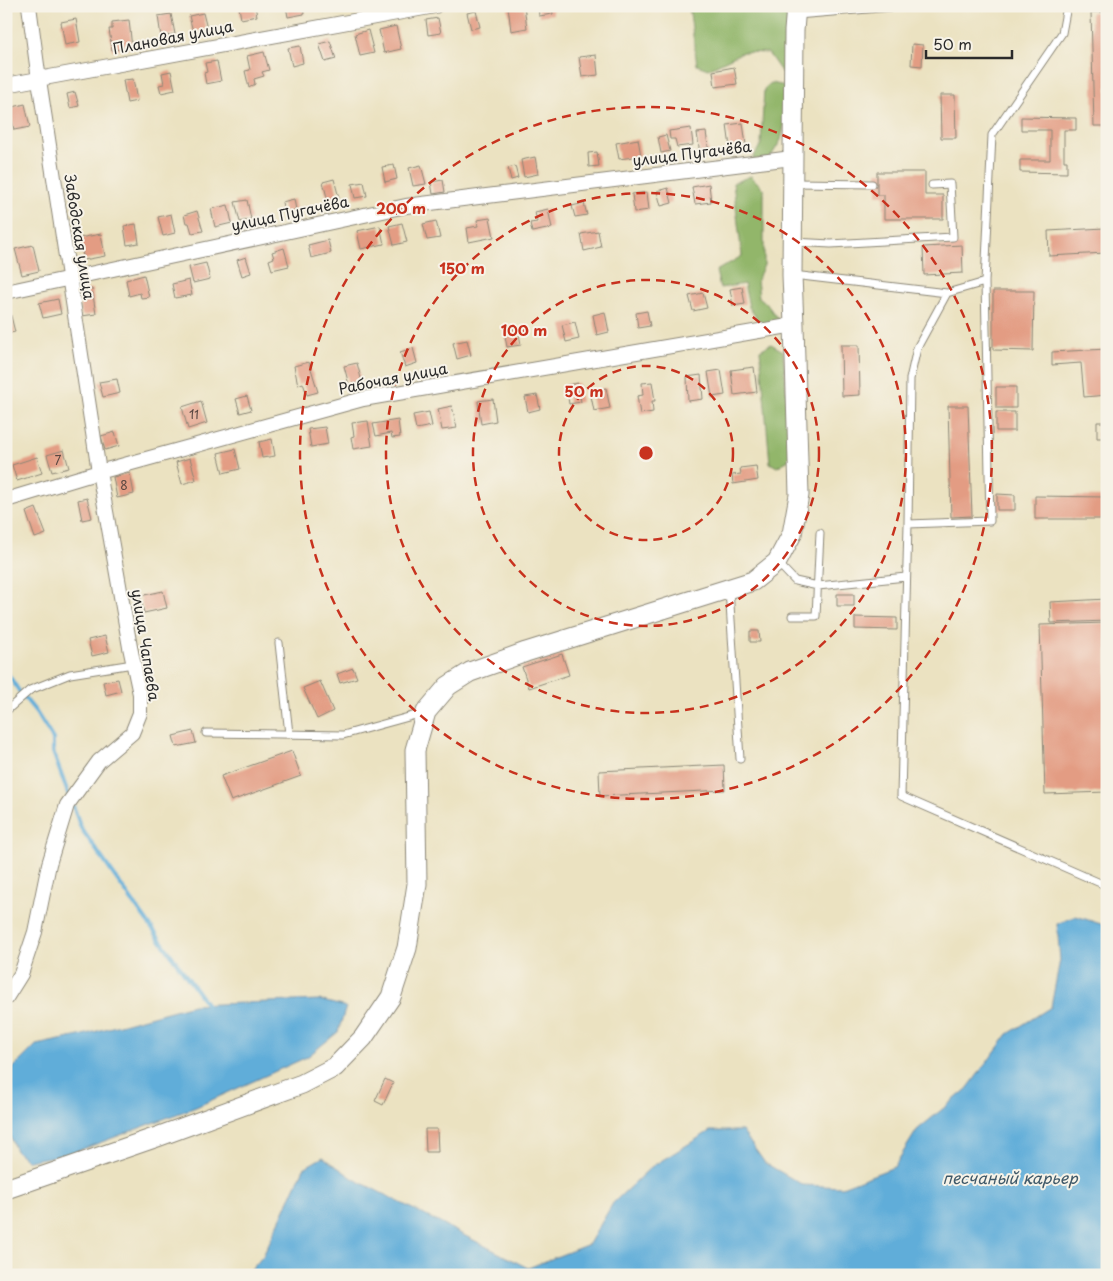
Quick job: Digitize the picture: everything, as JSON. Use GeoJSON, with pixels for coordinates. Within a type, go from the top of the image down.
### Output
{"type":"FeatureCollection","features":[{"type":"Feature","properties":{"kind":"street","name":"Заводская улица"},"geometry":{"type":"LineString","coordinates":[[29,6],[99,472]]}},
{"type":"Feature","properties":{"kind":"street","name":"Плановая улица"},"geometry":{"type":"LineString","coordinates":[[6,85],[435,6]]}},
{"type":"Feature","properties":{"kind":"street"},"geometry":{"type":"LineString","coordinates":[[6,1189],[302,1084],[335,1067],[363,1038],[391,997],[407,948],[418,884],[415,750],[426,712],[448,686],[470,672],[526,652],[753,581],[777,562],[792,534],[799,495],[792,275],[792,158],[796,10]]}},
{"type":"Feature","properties":{"kind":"street","name":"улица Пугачёва"},"geometry":{"type":"LineString","coordinates":[[6,292],[406,206],[792,158]]}},
{"type":"Feature","properties":{"kind":"street","name":"Рабочая улица"},"geometry":{"type":"LineString","coordinates":[[6,500],[99,472],[363,400],[794,325]]}},
{"type":"Feature","properties":{"kind":"street","name":"улица Чапаева"},"geometry":{"type":"LineString","coordinates":[[6,998],[21,974],[35,932],[49,864],[67,805],[99,761],[132,733],[140,713],[140,694],[99,472]]}},
{"type":"Feature","properties":{"kind":"lane"},"geometry":{"type":"LineString","coordinates":[[796,10],[904,6]]}},
{"type":"Feature","properties":{"kind":"lane"},"geometry":{"type":"LineString","coordinates":[[908,524],[990,521],[986,282],[992,135],[1062,33],[1067,6]]}},
{"type":"Feature","properties":{"kind":"lane"},"geometry":{"type":"LineString","coordinates":[[792,183],[872,184]]}},
{"type":"Feature","properties":{"kind":"lane"},"geometry":{"type":"LineString","coordinates":[[792,242],[831,244],[953,237],[950,184],[932,184]]}},
{"type":"Feature","properties":{"kind":"lane"},"geometry":{"type":"LineString","coordinates":[[792,275],[947,293],[986,282]]}},
{"type":"Feature","properties":{"kind":"lane"},"geometry":{"type":"LineString","coordinates":[[947,293],[917,348],[910,379],[901,796],[1107,886]]}},
{"type":"Feature","properties":{"kind":"lane"},"geometry":{"type":"LineString","coordinates":[[792,616],[816,616],[820,533]]}},
{"type":"Feature","properties":{"kind":"lane"},"geometry":{"type":"LineString","coordinates":[[777,562],[795,581],[818,586],[906,577]]}},
{"type":"Feature","properties":{"kind":"lane"},"geometry":{"type":"LineString","coordinates":[[729,588],[740,759]]}},
{"type":"Feature","properties":{"kind":"lane"},"geometry":{"type":"LineString","coordinates":[[279,642],[289,734]]}},
{"type":"Feature","properties":{"kind":"lane"},"geometry":{"type":"LineString","coordinates":[[6,710],[30,690],[70,674],[133,664]]}},
{"type":"Feature","properties":{"kind":"lane"},"geometry":{"type":"LineString","coordinates":[[206,733],[343,735],[426,712]]}},
{"type":"Feature","properties":{"kind":"green space"},"geometry":{"type":"Polygon","coordinates":[[[689,6],[789,6],[791,66],[782,73],[768,53],[743,52],[708,69],[697,65],[689,6]]]}},
{"type":"Feature","properties":{"kind":"green space"},"geometry":{"type":"Polygon","coordinates":[[[771,83],[786,86],[787,111],[781,140],[770,158],[752,160],[761,144],[764,89],[771,83]]]}},
{"type":"Feature","properties":{"kind":"green space"},"geometry":{"type":"Polygon","coordinates":[[[751,176],[764,189],[764,265],[757,280],[759,297],[766,303],[780,322],[763,328],[749,307],[744,284],[720,288],[716,271],[742,256],[733,183],[751,176]]]}},
{"type":"Feature","properties":{"kind":"green space"},"geometry":{"type":"Polygon","coordinates":[[[771,344],[783,351],[792,458],[777,467],[770,463],[760,350],[771,344]]]}},
{"type":"Feature","properties":{"kind":"water","name":"песчаный карьер"},"geometry":{"type":"Polygon","coordinates":[[[1076,916],[1107,926],[1107,1275],[247,1275],[263,1256],[304,1168],[323,1157],[354,1179],[528,1268],[589,1244],[613,1203],[651,1167],[710,1131],[742,1131],[765,1163],[803,1185],[842,1187],[894,1167],[917,1130],[967,1089],[1008,1034],[1051,1007],[1060,960],[1057,924],[1076,916]]]}},
{"type":"Feature","properties":{"kind":"water"},"geometry":{"type":"Polygon","coordinates":[[[319,1000],[346,1007],[338,1032],[307,1057],[196,1107],[72,1153],[28,1161],[16,1151],[6,1127],[13,1068],[36,1045],[79,1036],[193,1005],[319,1000]]]}},
{"type":"Feature","properties":{"kind":"building"},"geometry":{"type":"Polygon","coordinates":[[[255,6],[257,16],[241,19],[239,7],[255,6]]]}},
{"type":"Feature","properties":{"kind":"building"},"geometry":{"type":"Polygon","coordinates":[[[286,6],[303,6],[304,14],[288,17],[286,6]]]}},
{"type":"Feature","properties":{"kind":"building"},"geometry":{"type":"Polygon","coordinates":[[[508,6],[524,6],[527,28],[511,31],[508,6]]]}},
{"type":"Feature","properties":{"kind":"building"},"geometry":{"type":"Polygon","coordinates":[[[538,6],[552,6],[553,14],[539,16],[538,6]]]}},
{"type":"Feature","properties":{"kind":"building"},"geometry":{"type":"Polygon","coordinates":[[[476,11],[480,27],[471,29],[467,13],[476,11]]]}},
{"type":"Feature","properties":{"kind":"building"},"geometry":{"type":"Polygon","coordinates":[[[1091,12],[1107,12],[1107,126],[1094,126],[1091,12]]]}},
{"type":"Feature","properties":{"kind":"building"},"geometry":{"type":"Polygon","coordinates":[[[203,13],[207,29],[193,32],[189,16],[203,13]]]}},
{"type":"Feature","properties":{"kind":"building"},"geometry":{"type":"Polygon","coordinates":[[[171,14],[175,34],[161,37],[158,16],[171,14]]]}},
{"type":"Feature","properties":{"kind":"building"},"geometry":{"type":"Polygon","coordinates":[[[438,18],[441,33],[428,35],[426,20],[438,18]]]}},
{"type":"Feature","properties":{"kind":"building"},"geometry":{"type":"Polygon","coordinates":[[[76,19],[80,42],[65,45],[61,22],[76,19]]]}},
{"type":"Feature","properties":{"kind":"building"},"geometry":{"type":"Polygon","coordinates":[[[129,20],[132,48],[112,50],[109,29],[112,29],[112,22],[129,20]]]}},
{"type":"Feature","properties":{"kind":"building"},"geometry":{"type":"Polygon","coordinates":[[[396,26],[401,49],[384,53],[379,30],[396,26]]]}},
{"type":"Feature","properties":{"kind":"building"},"geometry":{"type":"Polygon","coordinates":[[[368,30],[374,53],[360,56],[355,34],[368,30]]]}},
{"type":"Feature","properties":{"kind":"building"},"geometry":{"type":"Polygon","coordinates":[[[330,41],[336,59],[325,62],[319,44],[330,41]]]}},
{"type":"Feature","properties":{"kind":"building"},"geometry":{"type":"Polygon","coordinates":[[[912,44],[923,45],[922,66],[911,65],[912,44]]]}},
{"type":"Feature","properties":{"kind":"building"},"geometry":{"type":"Polygon","coordinates":[[[300,46],[303,63],[292,66],[288,48],[300,46]]]}},
{"type":"Feature","properties":{"kind":"building"},"geometry":{"type":"Polygon","coordinates":[[[264,52],[269,70],[262,72],[264,76],[254,79],[255,84],[249,88],[245,71],[250,70],[247,56],[264,52]]]}},
{"type":"Feature","properties":{"kind":"building"},"geometry":{"type":"Polygon","coordinates":[[[596,55],[598,75],[582,77],[579,57],[596,55]]]}},
{"type":"Feature","properties":{"kind":"building"},"geometry":{"type":"Polygon","coordinates":[[[217,61],[221,81],[206,84],[204,73],[207,72],[205,63],[217,61]]]}},
{"type":"Feature","properties":{"kind":"building"},"geometry":{"type":"Polygon","coordinates":[[[734,67],[737,84],[715,87],[713,71],[734,67]]]}},
{"type":"Feature","properties":{"kind":"building"},"geometry":{"type":"Polygon","coordinates":[[[171,71],[175,90],[161,93],[159,85],[164,84],[162,73],[171,71]]]}},
{"type":"Feature","properties":{"kind":"building"},"geometry":{"type":"Polygon","coordinates":[[[133,79],[137,101],[127,103],[123,80],[133,79]]]}},
{"type":"Feature","properties":{"kind":"building"},"geometry":{"type":"Polygon","coordinates":[[[75,92],[79,106],[70,108],[67,94],[75,92]]]}},
{"type":"Feature","properties":{"kind":"building"},"geometry":{"type":"Polygon","coordinates":[[[940,95],[955,95],[956,138],[941,138],[940,95]]]}},
{"type":"Feature","properties":{"kind":"building"},"geometry":{"type":"Polygon","coordinates":[[[25,104],[30,127],[14,130],[9,108],[25,104]]]}},
{"type":"Feature","properties":{"kind":"building"},"geometry":{"type":"Polygon","coordinates":[[[1021,117],[1076,118],[1076,130],[1064,130],[1064,161],[1067,161],[1067,173],[1020,172],[1020,160],[1050,160],[1050,130],[1021,130],[1021,117]]]}},
{"type":"Feature","properties":{"kind":"building"},"geometry":{"type":"Polygon","coordinates":[[[743,123],[746,145],[730,147],[727,125],[743,123]]]}},
{"type":"Feature","properties":{"kind":"building"},"geometry":{"type":"Polygon","coordinates":[[[691,128],[693,145],[677,147],[675,139],[670,139],[669,131],[691,128]]]}},
{"type":"Feature","properties":{"kind":"building"},"geometry":{"type":"Polygon","coordinates":[[[706,132],[709,153],[700,154],[697,133],[706,132]]]}},
{"type":"Feature","properties":{"kind":"building"},"geometry":{"type":"Polygon","coordinates":[[[666,135],[670,151],[661,153],[658,137],[666,135]]]}},
{"type":"Feature","properties":{"kind":"building"},"geometry":{"type":"Polygon","coordinates":[[[638,139],[641,156],[619,159],[616,143],[638,139]]]}},
{"type":"Feature","properties":{"kind":"building"},"geometry":{"type":"Polygon","coordinates":[[[597,152],[599,166],[589,167],[588,153],[597,152]]]}},
{"type":"Feature","properties":{"kind":"building"},"geometry":{"type":"Polygon","coordinates":[[[535,157],[538,174],[524,177],[521,160],[535,157]]]}},
{"type":"Feature","properties":{"kind":"building"},"geometry":{"type":"Polygon","coordinates":[[[394,165],[397,179],[385,182],[382,167],[394,165]]]}},
{"type":"Feature","properties":{"kind":"building"},"geometry":{"type":"Polygon","coordinates":[[[421,165],[426,184],[413,186],[409,168],[421,165]]]}},
{"type":"Feature","properties":{"kind":"building"},"geometry":{"type":"Polygon","coordinates":[[[515,166],[518,178],[511,180],[508,168],[515,166]]]}},
{"type":"Feature","properties":{"kind":"building"},"geometry":{"type":"Polygon","coordinates":[[[877,172],[925,172],[925,195],[943,195],[943,219],[884,219],[884,195],[877,195],[877,172]]]}},
{"type":"Feature","properties":{"kind":"building"},"geometry":{"type":"Polygon","coordinates":[[[334,179],[340,202],[329,205],[323,182],[334,179]]]}},
{"type":"Feature","properties":{"kind":"building"},"geometry":{"type":"Polygon","coordinates":[[[443,180],[445,192],[433,194],[431,182],[443,180]]]}},
{"type":"Feature","properties":{"kind":"building"},"geometry":{"type":"Polygon","coordinates":[[[364,182],[367,196],[355,198],[352,184],[364,182]]]}},
{"type":"Feature","properties":{"kind":"building"},"geometry":{"type":"Polygon","coordinates":[[[709,184],[711,202],[695,204],[692,187],[709,184]]]}},
{"type":"Feature","properties":{"kind":"building"},"geometry":{"type":"Polygon","coordinates":[[[668,188],[672,203],[661,206],[657,191],[668,188]]]}},
{"type":"Feature","properties":{"kind":"building"},"geometry":{"type":"Polygon","coordinates":[[[647,192],[649,210],[634,212],[632,194],[647,192]]]}},
{"type":"Feature","properties":{"kind":"building"},"geometry":{"type":"Polygon","coordinates":[[[294,199],[296,210],[284,212],[282,202],[294,199]]]}},
{"type":"Feature","properties":{"kind":"building"},"geometry":{"type":"Polygon","coordinates":[[[247,200],[251,219],[240,222],[235,202],[247,200]]]}},
{"type":"Feature","properties":{"kind":"building"},"geometry":{"type":"Polygon","coordinates":[[[584,203],[587,215],[575,217],[572,206],[584,203]]]}},
{"type":"Feature","properties":{"kind":"building"},"geometry":{"type":"Polygon","coordinates":[[[228,205],[232,223],[215,227],[211,209],[228,205]]]}},
{"type":"Feature","properties":{"kind":"building"},"geometry":{"type":"Polygon","coordinates":[[[548,209],[552,228],[532,232],[530,223],[537,222],[535,212],[548,209]]]}},
{"type":"Feature","properties":{"kind":"building"},"geometry":{"type":"Polygon","coordinates":[[[197,211],[203,231],[192,233],[184,215],[197,211]]]}},
{"type":"Feature","properties":{"kind":"building"},"geometry":{"type":"Polygon","coordinates":[[[171,214],[175,233],[163,236],[158,217],[171,214]]]}},
{"type":"Feature","properties":{"kind":"building"},"geometry":{"type":"Polygon","coordinates":[[[490,218],[494,237],[469,242],[467,228],[478,226],[477,220],[490,218]]]}},
{"type":"Feature","properties":{"kind":"building"},"geometry":{"type":"Polygon","coordinates":[[[436,221],[440,238],[427,240],[423,224],[436,221]]]}},
{"type":"Feature","properties":{"kind":"building"},"geometry":{"type":"Polygon","coordinates":[[[402,223],[407,242],[394,245],[389,226],[402,223]]]}},
{"type":"Feature","properties":{"kind":"building"},"geometry":{"type":"Polygon","coordinates":[[[136,224],[139,243],[127,245],[124,226],[136,224]]]}},
{"type":"Feature","properties":{"kind":"building"},"geometry":{"type":"Polygon","coordinates":[[[380,226],[384,244],[361,249],[357,231],[380,226]]]}},
{"type":"Feature","properties":{"kind":"building"},"geometry":{"type":"Polygon","coordinates":[[[1105,228],[1106,253],[1049,256],[1048,231],[1105,228]]]}},
{"type":"Feature","properties":{"kind":"building"},"geometry":{"type":"Polygon","coordinates":[[[598,231],[601,247],[584,251],[581,234],[598,231]]]}},
{"type":"Feature","properties":{"kind":"building"},"geometry":{"type":"Polygon","coordinates":[[[101,234],[105,256],[84,260],[79,238],[101,234]]]}},
{"type":"Feature","properties":{"kind":"building"},"geometry":{"type":"Polygon","coordinates":[[[328,240],[331,253],[311,258],[308,245],[328,240]]]}},
{"type":"Feature","properties":{"kind":"building"},"geometry":{"type":"Polygon","coordinates":[[[33,245],[39,271],[22,275],[15,249],[33,245]]]}},
{"type":"Feature","properties":{"kind":"building"},"geometry":{"type":"Polygon","coordinates":[[[962,245],[963,273],[924,275],[923,247],[962,245]]]}},
{"type":"Feature","properties":{"kind":"building"},"geometry":{"type":"Polygon","coordinates":[[[284,248],[289,266],[272,270],[269,260],[274,258],[272,252],[284,248]]]}},
{"type":"Feature","properties":{"kind":"building"},"geometry":{"type":"Polygon","coordinates":[[[246,257],[251,273],[242,276],[237,260],[246,257]]]}},
{"type":"Feature","properties":{"kind":"building"},"geometry":{"type":"Polygon","coordinates":[[[206,263],[210,279],[193,283],[189,267],[206,263]]]}},
{"type":"Feature","properties":{"kind":"building"},"geometry":{"type":"Polygon","coordinates":[[[144,275],[149,297],[141,298],[140,293],[129,296],[126,280],[144,275]]]}},
{"type":"Feature","properties":{"kind":"building"},"geometry":{"type":"Polygon","coordinates":[[[189,280],[192,295],[175,298],[172,284],[189,280]]]}},
{"type":"Feature","properties":{"kind":"building"},"geometry":{"type":"Polygon","coordinates":[[[742,287],[745,304],[733,306],[730,289],[742,287]]]}},
{"type":"Feature","properties":{"kind":"building"},"geometry":{"type":"Polygon","coordinates":[[[92,289],[96,314],[82,316],[78,292],[92,289]]]}},
{"type":"Feature","properties":{"kind":"building"},"geometry":{"type":"Polygon","coordinates":[[[993,291],[1034,291],[1033,351],[993,350],[993,291]]]}},
{"type":"Feature","properties":{"kind":"building"},"geometry":{"type":"Polygon","coordinates":[[[703,293],[707,308],[693,311],[689,296],[703,293]]]}},
{"type":"Feature","properties":{"kind":"building"},"geometry":{"type":"Polygon","coordinates":[[[58,299],[61,314],[43,318],[39,303],[58,299]]]}},
{"type":"Feature","properties":{"kind":"building"},"geometry":{"type":"Polygon","coordinates":[[[647,311],[650,326],[638,328],[636,313],[647,311]]]}},
{"type":"Feature","properties":{"kind":"building"},"geometry":{"type":"Polygon","coordinates":[[[10,312],[15,332],[6,334],[6,313],[10,312]]]}},
{"type":"Feature","properties":{"kind":"building"},"geometry":{"type":"Polygon","coordinates":[[[605,312],[609,332],[597,335],[593,315],[605,312]]]}},
{"type":"Feature","properties":{"kind":"building"},"geometry":{"type":"Polygon","coordinates":[[[575,322],[579,339],[566,342],[562,325],[575,322]]]}},
{"type":"Feature","properties":{"kind":"building"},"geometry":{"type":"Polygon","coordinates":[[[518,328],[521,345],[507,347],[504,331],[518,328]]]}},
{"type":"Feature","properties":{"kind":"building"},"geometry":{"type":"Polygon","coordinates":[[[467,340],[471,355],[457,359],[453,343],[467,340]]]}},
{"type":"Feature","properties":{"kind":"building"},"geometry":{"type":"Polygon","coordinates":[[[841,345],[859,345],[860,395],[842,396],[841,345]]]}},
{"type":"Feature","properties":{"kind":"building"},"geometry":{"type":"Polygon","coordinates":[[[413,348],[417,363],[405,367],[400,352],[413,348]]]}},
{"type":"Feature","properties":{"kind":"building"},"geometry":{"type":"Polygon","coordinates":[[[1107,349],[1107,395],[1084,397],[1081,363],[1052,365],[1052,352],[1107,349]]]}},
{"type":"Feature","properties":{"kind":"building"},"geometry":{"type":"Polygon","coordinates":[[[309,362],[318,392],[307,395],[303,383],[298,385],[294,366],[309,362]]]}},
{"type":"Feature","properties":{"kind":"building"},"geometry":{"type":"Polygon","coordinates":[[[357,363],[362,382],[349,385],[344,366],[357,363]]]}},
{"type":"Feature","properties":{"kind":"building"},"geometry":{"type":"Polygon","coordinates":[[[754,367],[757,392],[734,395],[731,370],[754,367]]]}},
{"type":"Feature","properties":{"kind":"building"},"geometry":{"type":"Polygon","coordinates":[[[721,370],[725,395],[712,397],[708,372],[721,370]]]}},
{"type":"Feature","properties":{"kind":"building"},"geometry":{"type":"Polygon","coordinates":[[[701,375],[703,399],[688,401],[687,377],[701,375]]]}},
{"type":"Feature","properties":{"kind":"building"},"geometry":{"type":"Polygon","coordinates":[[[117,379],[120,393],[103,397],[99,382],[117,379]]]}},
{"type":"Feature","properties":{"kind":"building"},"geometry":{"type":"Polygon","coordinates":[[[652,382],[655,401],[652,401],[653,412],[640,414],[637,396],[643,395],[642,383],[652,382]]]}},
{"type":"Feature","properties":{"kind":"building"},"geometry":{"type":"Polygon","coordinates":[[[578,383],[581,402],[569,404],[566,385],[578,383]]]}},
{"type":"Feature","properties":{"kind":"building"},"geometry":{"type":"Polygon","coordinates":[[[996,387],[1016,387],[1016,408],[996,408],[996,387]]]}},
{"type":"Feature","properties":{"kind":"building"},"geometry":{"type":"Polygon","coordinates":[[[606,388],[610,408],[594,411],[590,391],[606,388]]]}},
{"type":"Feature","properties":{"kind":"building"},"geometry":{"type":"Polygon","coordinates":[[[537,395],[540,409],[528,412],[525,397],[537,395]]]}},
{"type":"Feature","properties":{"kind":"building"},"geometry":{"type":"Polygon","coordinates":[[[247,396],[251,410],[240,413],[236,399],[247,396]]]}},
{"type":"Feature","properties":{"kind":"building"},"geometry":{"type":"Polygon","coordinates":[[[493,399],[496,421],[481,424],[478,401],[493,399]]]}},
{"type":"Feature","properties":{"kind":"building"},"geometry":{"type":"Polygon","coordinates":[[[201,401],[207,423],[188,429],[182,407],[201,401]]]}},
{"type":"Feature","properties":{"kind":"building"},"geometry":{"type":"Polygon","coordinates":[[[452,406],[457,428],[442,430],[438,409],[452,406]]]}},
{"type":"Feature","properties":{"kind":"building"},"geometry":{"type":"Polygon","coordinates":[[[948,406],[968,406],[972,516],[951,517],[948,406]]]}},
{"type":"Feature","properties":{"kind":"building"},"geometry":{"type":"Polygon","coordinates":[[[429,412],[432,426],[416,429],[413,415],[429,412]]]}},
{"type":"Feature","properties":{"kind":"building"},"geometry":{"type":"Polygon","coordinates":[[[996,412],[1015,412],[1015,431],[996,431],[996,412]]]}},
{"type":"Feature","properties":{"kind":"building"},"geometry":{"type":"Polygon","coordinates":[[[398,420],[400,437],[392,438],[391,433],[376,436],[373,424],[398,420]]]}},
{"type":"Feature","properties":{"kind":"building"},"geometry":{"type":"Polygon","coordinates":[[[368,421],[372,446],[353,449],[351,437],[354,436],[352,423],[368,421]]]}},
{"type":"Feature","properties":{"kind":"building"},"geometry":{"type":"Polygon","coordinates":[[[1097,422],[1106,422],[1106,438],[1097,438],[1097,422]]]}},
{"type":"Feature","properties":{"kind":"building"},"geometry":{"type":"Polygon","coordinates":[[[325,427],[328,444],[311,447],[308,429],[325,427]]]}},
{"type":"Feature","properties":{"kind":"building"},"geometry":{"type":"Polygon","coordinates":[[[115,432],[119,446],[105,450],[101,436],[115,432]]]}},
{"type":"Feature","properties":{"kind":"building"},"geometry":{"type":"Polygon","coordinates":[[[272,439],[275,456],[262,458],[259,442],[272,439]]]}},
{"type":"Feature","properties":{"kind":"building"},"geometry":{"type":"Polygon","coordinates":[[[235,449],[240,469],[223,473],[218,453],[235,449]]]}},
{"type":"Feature","properties":{"kind":"building"},"geometry":{"type":"Polygon","coordinates":[[[64,450],[69,468],[52,472],[47,455],[64,450]]]}},
{"type":"Feature","properties":{"kind":"building"},"geometry":{"type":"Polygon","coordinates":[[[37,457],[42,473],[17,481],[12,465],[37,457]]]}},
{"type":"Feature","properties":{"kind":"building"},"geometry":{"type":"Polygon","coordinates":[[[190,458],[196,480],[182,484],[176,462],[190,458]]]}},
{"type":"Feature","properties":{"kind":"building"},"geometry":{"type":"Polygon","coordinates":[[[756,466],[758,480],[733,484],[732,475],[741,474],[740,468],[756,466]]]}},
{"type":"Feature","properties":{"kind":"building"},"geometry":{"type":"Polygon","coordinates":[[[130,473],[134,494],[117,498],[113,477],[130,473]]]}},
{"type":"Feature","properties":{"kind":"building"},"geometry":{"type":"Polygon","coordinates":[[[997,494],[1015,495],[1015,510],[997,510],[997,494]]]}},
{"type":"Feature","properties":{"kind":"building"},"geometry":{"type":"Polygon","coordinates":[[[1035,496],[1107,497],[1107,519],[1035,519],[1035,496]]]}},
{"type":"Feature","properties":{"kind":"building"},"geometry":{"type":"Polygon","coordinates":[[[87,498],[92,518],[82,520],[78,500],[87,498]]]}},
{"type":"Feature","properties":{"kind":"building"},"geometry":{"type":"Polygon","coordinates":[[[36,508],[46,534],[35,538],[26,512],[36,508]]]}},
{"type":"Feature","properties":{"kind":"building"},"geometry":{"type":"Polygon","coordinates":[[[163,591],[167,608],[144,613],[140,596],[163,591]]]}},
{"type":"Feature","properties":{"kind":"building"},"geometry":{"type":"Polygon","coordinates":[[[837,594],[854,594],[854,606],[837,606],[837,594]]]}},
{"type":"Feature","properties":{"kind":"building"},"geometry":{"type":"Polygon","coordinates":[[[1107,599],[1107,621],[1051,623],[1050,602],[1107,599]]]}},
{"type":"Feature","properties":{"kind":"building"},"geometry":{"type":"Polygon","coordinates":[[[855,617],[897,618],[897,630],[855,629],[855,617]]]}},
{"type":"Feature","properties":{"kind":"building"},"geometry":{"type":"Polygon","coordinates":[[[1107,623],[1107,792],[1045,794],[1040,625],[1107,623]]]}},
{"type":"Feature","properties":{"kind":"building"},"geometry":{"type":"Polygon","coordinates":[[[750,631],[759,631],[760,642],[750,642],[750,631]]]}},
{"type":"Feature","properties":{"kind":"building"},"geometry":{"type":"Polygon","coordinates":[[[105,636],[109,652],[92,656],[88,640],[105,636]]]}},
{"type":"Feature","properties":{"kind":"building"},"geometry":{"type":"Polygon","coordinates":[[[562,654],[569,675],[529,688],[522,667],[562,654]]]}},
{"type":"Feature","properties":{"kind":"building"},"geometry":{"type":"Polygon","coordinates":[[[353,668],[357,678],[340,683],[337,674],[353,668]]]}},
{"type":"Feature","properties":{"kind":"building"},"geometry":{"type":"Polygon","coordinates":[[[118,679],[121,691],[106,695],[103,682],[118,679]]]}},
{"type":"Feature","properties":{"kind":"building"},"geometry":{"type":"Polygon","coordinates":[[[320,681],[333,711],[317,719],[303,688],[320,681]]]}},
{"type":"Feature","properties":{"kind":"building"},"geometry":{"type":"Polygon","coordinates":[[[193,731],[196,743],[176,747],[173,736],[193,731]]]}},
{"type":"Feature","properties":{"kind":"building"},"geometry":{"type":"Polygon","coordinates":[[[292,751],[301,776],[231,801],[221,776],[292,751]]]}},
{"type":"Feature","properties":{"kind":"building"},"geometry":{"type":"Polygon","coordinates":[[[724,765],[725,790],[600,796],[599,771],[724,765]]]}},
{"type":"Feature","properties":{"kind":"building"},"geometry":{"type":"Polygon","coordinates":[[[385,1079],[393,1083],[383,1105],[375,1101],[385,1079]]]}},
{"type":"Feature","properties":{"kind":"building"},"geometry":{"type":"Polygon","coordinates":[[[425,1129],[437,1129],[438,1152],[426,1152],[425,1129]]]}},
{"type":"Feature","properties":{"kind":"waterway"},"geometry":{"type":"LineString","coordinates":[[6,671],[53,739],[53,752],[69,796]]}},
{"type":"Feature","properties":{"kind":"waterway"},"geometry":{"type":"LineString","coordinates":[[72,803],[81,828],[207,1005]]}}]}
